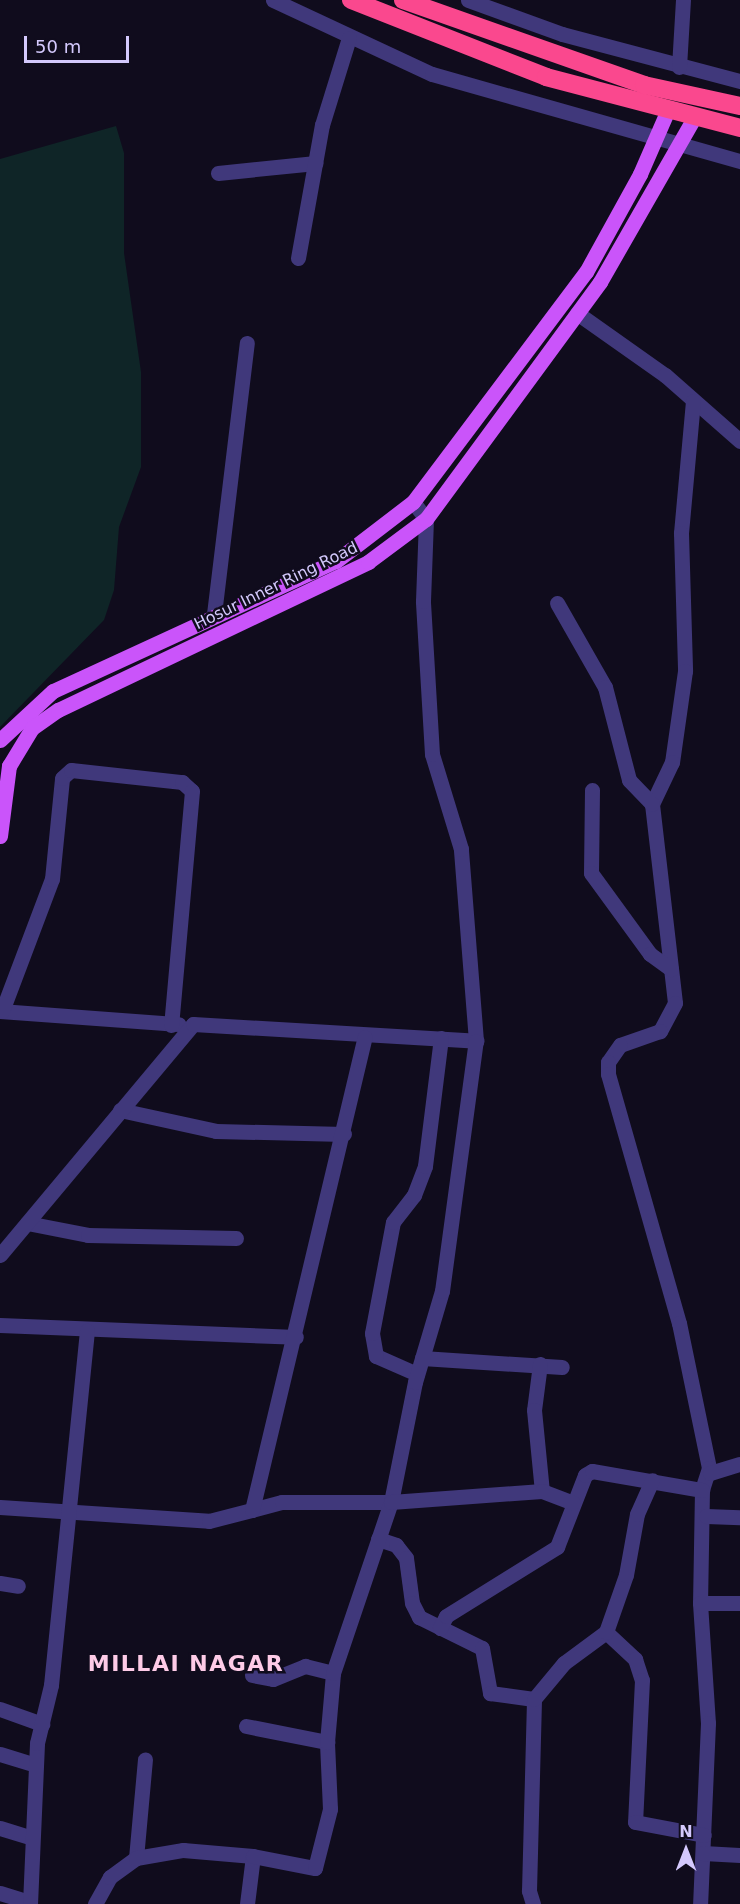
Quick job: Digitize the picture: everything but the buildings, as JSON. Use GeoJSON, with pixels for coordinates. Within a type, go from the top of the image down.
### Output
{"type":"FeatureCollection","features":[{"type":"Feature","properties":{"kind":"highway"},"geometry":{"type":"LineString","coordinates":[[351,0],[546,77],[667,112],[740,128]]}},
{"type":"Feature","properties":{"kind":"highway"},"geometry":{"type":"LineString","coordinates":[[403,0],[644,85],[740,106]]}},
{"type":"Feature","properties":{"kind":"main road","name":"Hosur Inner Ring Road"},"geometry":{"type":"LineString","coordinates":[[0,740],[52,691],[214,614],[336,561],[413,502],[586,272],[667,112]]}},
{"type":"Feature","properties":{"kind":"main road","name":"Hosur Inner Ring Road"},"geometry":{"type":"LineString","coordinates":[[0,836],[9,766],[32,728],[58,710],[368,562],[426,519],[576,313],[642,215],[694,118]]}},
{"type":"Feature","properties":{"kind":"street"},"geometry":{"type":"LineString","coordinates":[[273,0],[349,38],[432,74],[654,139],[740,161]]}},
{"type":"Feature","properties":{"kind":"street"},"geometry":{"type":"LineString","coordinates":[[468,0],[512,17],[679,68],[740,81]]}},
{"type":"Feature","properties":{"kind":"street"},"geometry":{"type":"LineString","coordinates":[[496,0],[512,17]]}},
{"type":"Feature","properties":{"kind":"street"},"geometry":{"type":"LineString","coordinates":[[679,68],[683,0]]}},
{"type":"Feature","properties":{"kind":"street"},"geometry":{"type":"LineString","coordinates":[[298,258],[315,163],[349,38]]}},
{"type":"Feature","properties":{"kind":"street"},"geometry":{"type":"LineString","coordinates":[[218,173],[315,163]]}},
{"type":"Feature","properties":{"kind":"street"},"geometry":{"type":"LineString","coordinates":[[576,313],[693,401],[740,441]]}},
{"type":"Feature","properties":{"kind":"street"},"geometry":{"type":"LineString","coordinates":[[214,614],[247,343]]}},
{"type":"Feature","properties":{"kind":"street"},"geometry":{"type":"LineString","coordinates":[[693,401],[681,533],[685,671],[672,762],[652,804],[675,1004],[668,1025],[620,1045],[608,1062],[608,1074],[679,1323],[710,1473],[702,1490],[706,1516],[700,1603],[708,1722],[700,1904]]}},
{"type":"Feature","properties":{"kind":"street"},"geometry":{"type":"LineString","coordinates":[[95,1904],[110,1877],[136,1858],[183,1850],[253,1856],[315,1868],[330,1809],[327,1742],[333,1673],[391,1502],[417,1374],[442,1292],[476,1041],[461,849],[432,754],[423,601],[426,519],[413,502]]}},
{"type":"Feature","properties":{"kind":"street"},"geometry":{"type":"LineString","coordinates":[[557,603],[605,687],[629,780],[652,804]]}},
{"type":"Feature","properties":{"kind":"street"},"geometry":{"type":"LineString","coordinates":[[171,1025],[192,791],[182,782],[70,770],[62,778],[50,887],[1,1011],[171,1025],[193,1024],[365,1037],[476,1041]]}},
{"type":"Feature","properties":{"kind":"street"},"geometry":{"type":"LineString","coordinates":[[592,790],[591,873],[650,954],[671,969]]}},
{"type":"Feature","properties":{"kind":"street"},"geometry":{"type":"LineString","coordinates":[[0,1255],[193,1024]]}},
{"type":"Feature","properties":{"kind":"street"},"geometry":{"type":"LineString","coordinates":[[252,1510],[296,1337],[365,1037]]}},
{"type":"Feature","properties":{"kind":"street"},"geometry":{"type":"LineString","coordinates":[[417,1374],[376,1356],[372,1333],[393,1222],[414,1195],[425,1167],[441,1038]]}},
{"type":"Feature","properties":{"kind":"street"},"geometry":{"type":"LineString","coordinates":[[120,1110],[216,1131],[344,1134]]}},
{"type":"Feature","properties":{"kind":"street"},"geometry":{"type":"LineString","coordinates":[[27,1223],[88,1235],[236,1238]]}},
{"type":"Feature","properties":{"kind":"street"},"geometry":{"type":"LineString","coordinates":[[0,1325],[87,1331],[296,1337]]}},
{"type":"Feature","properties":{"kind":"street"},"geometry":{"type":"LineString","coordinates":[[0,1893],[30,1903],[30,1838],[34,1765],[42,1724],[70,1514],[87,1331]]}},
{"type":"Feature","properties":{"kind":"street"},"geometry":{"type":"LineString","coordinates":[[422,1358],[562,1367]]}},
{"type":"Feature","properties":{"kind":"street"},"geometry":{"type":"LineString","coordinates":[[540,1364],[534,1410],[542,1491]]}},
{"type":"Feature","properties":{"kind":"street"},"geometry":{"type":"LineString","coordinates":[[710,1473],[740,1464]]}},
{"type":"Feature","properties":{"kind":"street"},"geometry":{"type":"LineString","coordinates":[[440,1628],[446,1616],[557,1547],[585,1475],[595,1470],[702,1490]]}},
{"type":"Feature","properties":{"kind":"street"},"geometry":{"type":"LineString","coordinates":[[533,1904],[529,1891],[534,1699],[564,1663],[606,1632],[626,1575],[637,1514],[652,1480]]}},
{"type":"Feature","properties":{"kind":"street"},"geometry":{"type":"LineString","coordinates":[[0,1508],[209,1521],[282,1502],[391,1502],[542,1491],[573,1503]]}},
{"type":"Feature","properties":{"kind":"street"},"geometry":{"type":"LineString","coordinates":[[706,1516],[740,1518]]}},
{"type":"Feature","properties":{"kind":"street"},"geometry":{"type":"LineString","coordinates":[[378,1539],[402,1550],[415,1612],[440,1628],[482,1648],[490,1693],[534,1699]]}},
{"type":"Feature","properties":{"kind":"street"},"geometry":{"type":"LineString","coordinates":[[0,1583],[18,1586]]}},
{"type":"Feature","properties":{"kind":"street"},"geometry":{"type":"LineString","coordinates":[[700,1603],[740,1603]]}},
{"type":"Feature","properties":{"kind":"street"},"geometry":{"type":"LineString","coordinates":[[606,1632],[635,1659],[642,1680],[635,1822],[704,1835]]}},
{"type":"Feature","properties":{"kind":"street"},"geometry":{"type":"LineString","coordinates":[[252,1675],[273,1679],[305,1666],[333,1673]]}},
{"type":"Feature","properties":{"kind":"street"},"geometry":{"type":"LineString","coordinates":[[0,1709],[42,1724]]}},
{"type":"Feature","properties":{"kind":"street"},"geometry":{"type":"LineString","coordinates":[[246,1726],[327,1742]]}},
{"type":"Feature","properties":{"kind":"street"},"geometry":{"type":"LineString","coordinates":[[0,1754],[34,1765]]}},
{"type":"Feature","properties":{"kind":"street"},"geometry":{"type":"LineString","coordinates":[[136,1858],[145,1759]]}},
{"type":"Feature","properties":{"kind":"street"},"geometry":{"type":"LineString","coordinates":[[0,1828],[30,1838]]}},
{"type":"Feature","properties":{"kind":"street"},"geometry":{"type":"LineString","coordinates":[[703,1853],[740,1855]]}},
{"type":"Feature","properties":{"kind":"street"},"geometry":{"type":"LineString","coordinates":[[247,1904],[253,1856]]}},
{"type":"Feature","properties":{"kind":"green space"},"geometry":{"type":"Polygon","coordinates":[[[116,126],[124,153],[124,253],[141,372],[141,467],[119,527],[114,590],[104,620],[0,727],[0,159],[116,126]]]}},
{"type":"Feature","properties":{"kind":"district","name":"MILLAI NAGAR"},"geometry":{"type":"Point","coordinates":[186,1664]}}]}
